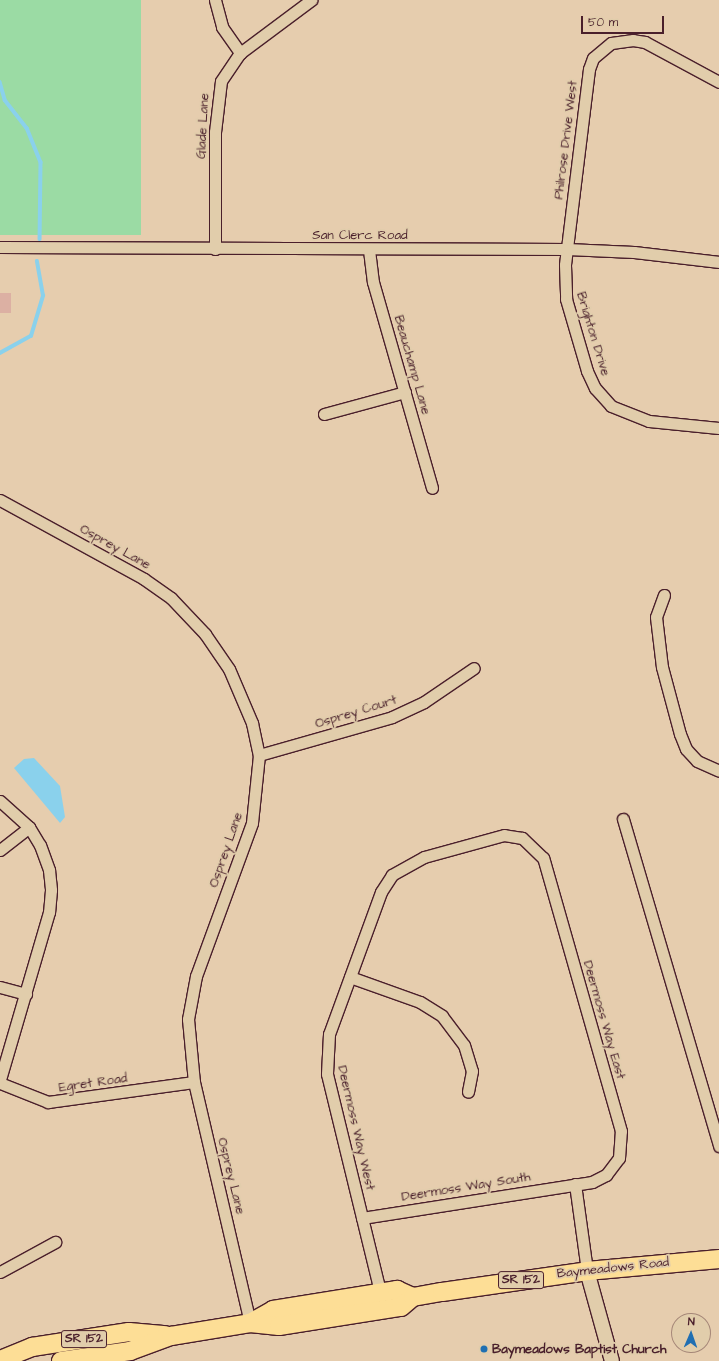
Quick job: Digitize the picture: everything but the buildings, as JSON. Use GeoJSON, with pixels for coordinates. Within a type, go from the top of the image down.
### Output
{"type":"FeatureCollection","features":[{"type":"Feature","properties":{"kind":"main road","name":"Baymeadows Road"},"geometry":{"type":"LineString","coordinates":[[61,1361],[130,1351],[171,1336],[250,1323],[279,1326],[400,1306],[413,1297],[587,1270],[719,1259]]}},
{"type":"Feature","properties":{"kind":"main road","name":"Baymeadows Road"},"geometry":{"type":"LineString","coordinates":[[250,1323],[273,1310],[397,1290],[413,1297]]}},
{"type":"Feature","properties":{"kind":"main road","name":"Baymeadows Road"},"geometry":{"type":"LineString","coordinates":[[0,1360],[32,1347],[129,1332],[171,1336]]}},
{"type":"Feature","properties":{"kind":"street"},"geometry":{"type":"LineString","coordinates":[[215,0],[222,27],[240,53]]}},
{"type":"Feature","properties":{"kind":"street","name":"Glade Lane"},"geometry":{"type":"LineString","coordinates":[[215,249],[216,101],[221,81],[240,53],[311,0]]}},
{"type":"Feature","properties":{"kind":"street","name":"Philrose Drive West"},"geometry":{"type":"LineString","coordinates":[[567,249],[589,69],[593,58],[611,43],[622,40],[646,42],[719,82]]}},
{"type":"Feature","properties":{"kind":"street","name":"San Clerc Road"},"geometry":{"type":"LineString","coordinates":[[0,247],[369,250],[567,249],[634,252],[719,262]]}},
{"type":"Feature","properties":{"kind":"street","name":"Brighton Drive"},"geometry":{"type":"LineString","coordinates":[[567,249],[566,299],[595,388],[611,406],[631,416],[719,428]]}},
{"type":"Feature","properties":{"kind":"street","name":"Beauchamp Lane"},"geometry":{"type":"LineString","coordinates":[[369,250],[374,282],[432,488]]}},
{"type":"Feature","properties":{"kind":"street"},"geometry":{"type":"LineString","coordinates":[[324,414],[405,392]]}},
{"type":"Feature","properties":{"kind":"street","name":"Osprey Lane"},"geometry":{"type":"LineString","coordinates":[[0,500],[144,579],[191,618],[229,669],[245,700],[259,755],[258,788],[252,823],[191,997],[188,1041],[194,1082],[250,1323]]}},
{"type":"Feature","properties":{"kind":"street"},"geometry":{"type":"LineString","coordinates":[[664,595],[656,617],[662,667],[680,734],[686,749],[697,761],[719,771]]}},
{"type":"Feature","properties":{"kind":"street","name":"Osprey Court"},"geometry":{"type":"LineString","coordinates":[[259,755],[392,717],[424,702],[474,668]]}},
{"type":"Feature","properties":{"kind":"street"},"geometry":{"type":"LineString","coordinates":[[0,801],[28,827],[40,845],[49,870],[51,890],[26,994],[0,1082]]}},
{"type":"Feature","properties":{"kind":"street"},"geometry":{"type":"LineString","coordinates":[[623,819],[719,1146]]}},
{"type":"Feature","properties":{"kind":"street"},"geometry":{"type":"LineString","coordinates":[[0,850],[28,827]]}},
{"type":"Feature","properties":{"kind":"street","name":"Deermoss Way West"},"geometry":{"type":"LineString","coordinates":[[380,1293],[326,1060],[329,1034],[381,892],[404,865],[504,835],[530,842]]}},
{"type":"Feature","properties":{"kind":"street","name":"Deermoss Way East"},"geometry":{"type":"LineString","coordinates":[[530,842],[544,858],[621,1131],[621,1150],[612,1170],[598,1180],[575,1184]]}},
{"type":"Feature","properties":{"kind":"street"},"geometry":{"type":"LineString","coordinates":[[350,977],[420,1002],[442,1016],[464,1045],[472,1071],[468,1092]]}},
{"type":"Feature","properties":{"kind":"street"},"geometry":{"type":"LineString","coordinates":[[0,987],[26,994]]}},
{"type":"Feature","properties":{"kind":"street","name":"Egret Road"},"geometry":{"type":"LineString","coordinates":[[0,1082],[48,1102],[194,1082]]}},
{"type":"Feature","properties":{"kind":"street"},"geometry":{"type":"LineString","coordinates":[[575,1184],[587,1270],[612,1361]]}},
{"type":"Feature","properties":{"kind":"street","name":"Deermoss Way South"},"geometry":{"type":"LineString","coordinates":[[362,1218],[575,1184]]}},
{"type":"Feature","properties":{"kind":"street"},"geometry":{"type":"LineString","coordinates":[[0,1272],[55,1242]]}},
{"type":"Feature","properties":{"kind":"green space"},"geometry":{"type":"Polygon","coordinates":[[[0,0],[141,0],[141,235],[0,235],[0,0]]]}},
{"type":"Feature","properties":{"kind":"water"},"geometry":{"type":"Polygon","coordinates":[[[34,758],[60,786],[65,817],[60,823],[14,768],[24,759],[34,758]]]}},
{"type":"Feature","properties":{"kind":"waterway"},"geometry":{"type":"LineString","coordinates":[[0,82],[5,100],[27,128],[41,162],[40,239]]}},
{"type":"Feature","properties":{"kind":"waterway"},"geometry":{"type":"LineString","coordinates":[[0,353],[31,336],[43,296],[37,262]]}},
{"type":"Feature","properties":{"kind":"place","name":"Baymeadows Baptist Church"},"geometry":{"type":"Point","coordinates":[484,1349]}}]}
